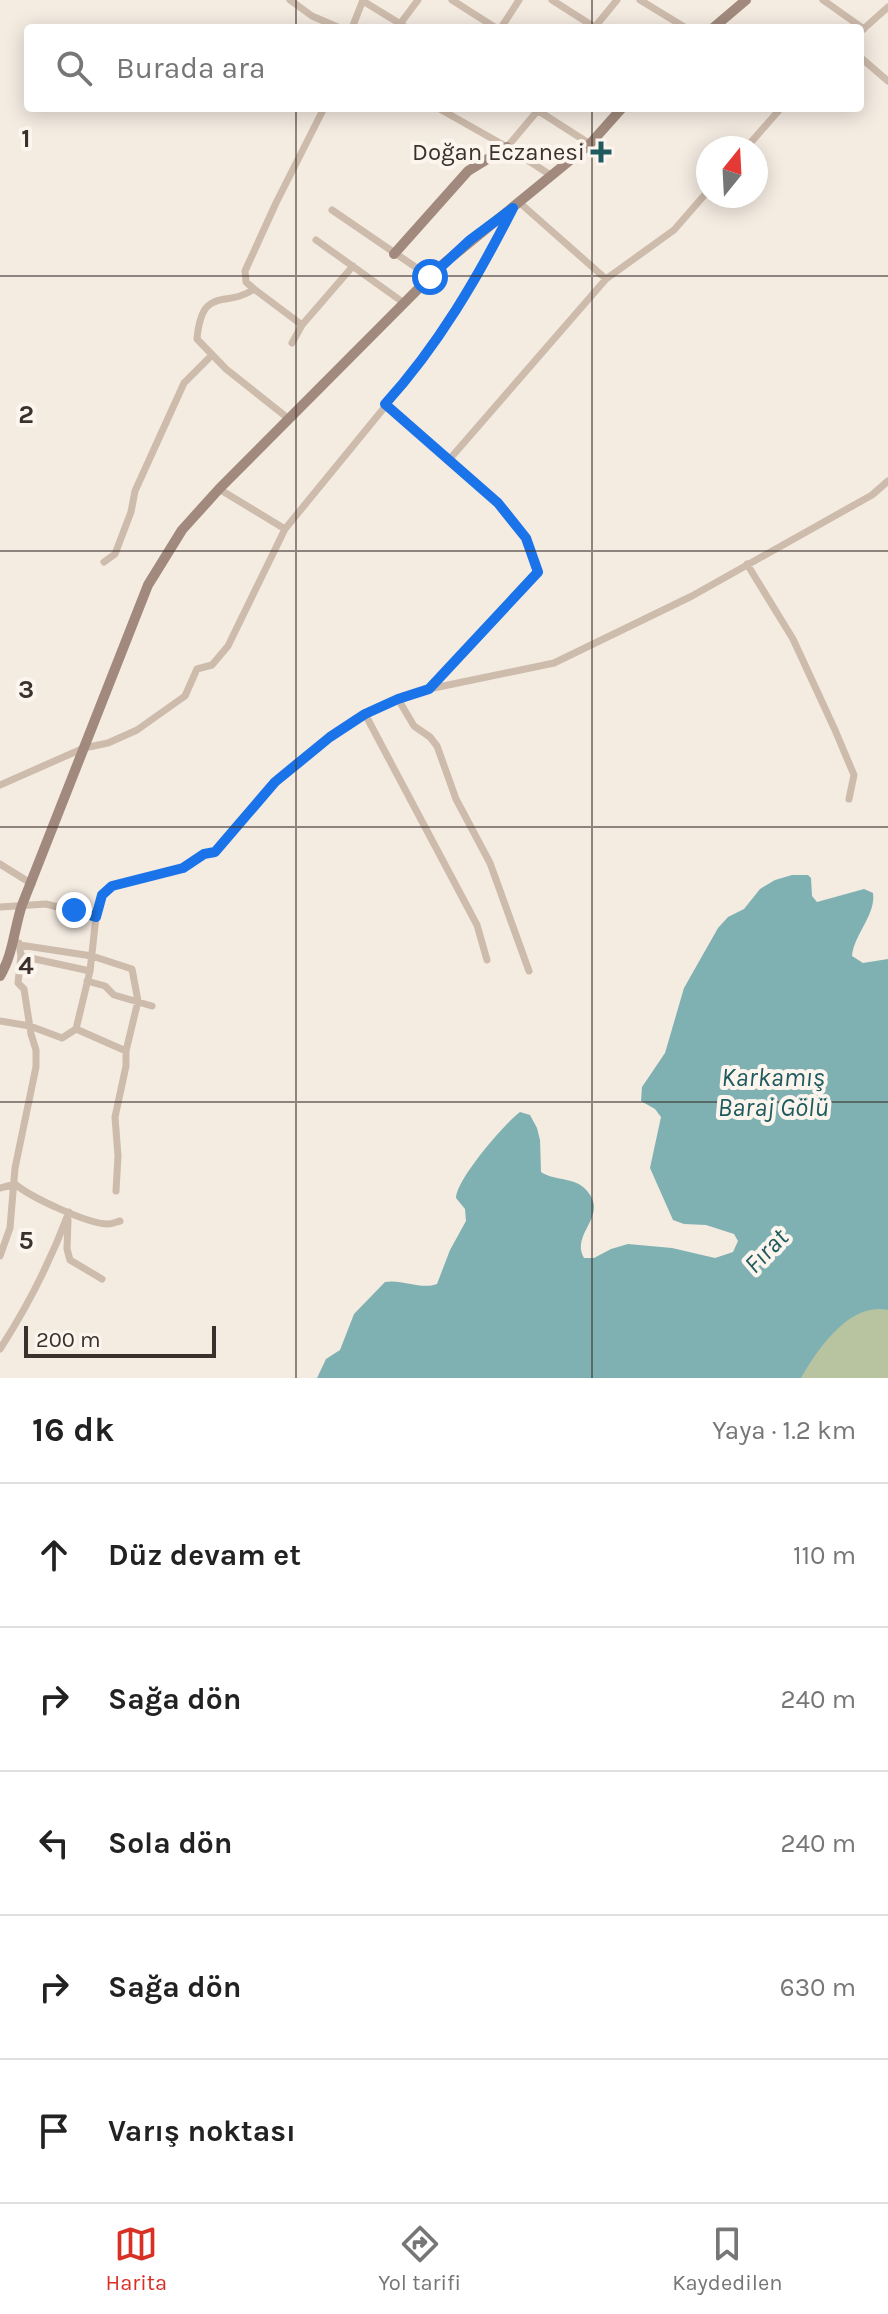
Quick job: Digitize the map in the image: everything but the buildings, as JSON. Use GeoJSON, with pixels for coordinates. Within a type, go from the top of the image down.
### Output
{"type":"FeatureCollection","features":[{"type":"Feature","properties":{"kind":"street"},"geometry":{"type":"LineString","coordinates":[[290,0],[301,4],[312,16],[331,24]]}},
{"type":"Feature","properties":{"kind":"street"},"geometry":{"type":"LineString","coordinates":[[354,24],[363,0],[398,24]]}},
{"type":"Feature","properties":{"kind":"street"},"geometry":{"type":"LineString","coordinates":[[402,24],[418,0]]}},
{"type":"Feature","properties":{"kind":"street"},"geometry":{"type":"LineString","coordinates":[[452,0],[491,24]]}},
{"type":"Feature","properties":{"kind":"street"},"geometry":{"type":"LineString","coordinates":[[501,24],[519,0]]}},
{"type":"Feature","properties":{"kind":"street"},"geometry":{"type":"LineString","coordinates":[[552,0],[589,24]]}},
{"type":"Feature","properties":{"kind":"street"},"geometry":{"type":"LineString","coordinates":[[598,24],[617,0]]}},
{"type":"Feature","properties":{"kind":"street"},"geometry":{"type":"LineString","coordinates":[[640,0],[679,24]]}},
{"type":"Feature","properties":{"kind":"street"},"geometry":{"type":"LineString","coordinates":[[717,24],[744,0]]}},
{"type":"Feature","properties":{"kind":"street"},"geometry":{"type":"LineString","coordinates":[[823,0],[853,24]]}},
{"type":"Feature","properties":{"kind":"street"},"geometry":{"type":"LineString","coordinates":[[864,29],[888,7]]}},
{"type":"Feature","properties":{"kind":"street"},"geometry":{"type":"LineString","coordinates":[[864,60],[888,81]]}},
{"type":"Feature","properties":{"kind":"street"},"geometry":{"type":"LineString","coordinates":[[302,325],[246,282],[245,271],[322,112]]}},
{"type":"Feature","properties":{"kind":"street"},"geometry":{"type":"LineString","coordinates":[[445,112],[552,176]]}},
{"type":"Feature","properties":{"kind":"street"},"geometry":{"type":"LineString","coordinates":[[394,254],[468,171],[507,147],[535,112]]}},
{"type":"Feature","properties":{"kind":"street"},"geometry":{"type":"LineString","coordinates":[[542,112],[590,144]]}},
{"type":"Feature","properties":{"kind":"street"},"geometry":{"type":"LineString","coordinates":[[0,976],[22,905],[156,571],[182,530],[430,277],[470,240],[590,144],[618,112]]}},
{"type":"Feature","properties":{"kind":"street"},"geometry":{"type":"LineString","coordinates":[[756,136],[778,112]]}},
{"type":"Feature","properties":{"kind":"street"},"geometry":{"type":"LineString","coordinates":[[448,461],[606,279],[674,230],[696,205]]}},
{"type":"Feature","properties":{"kind":"street"},"geometry":{"type":"LineString","coordinates":[[516,206],[606,279]]}},
{"type":"Feature","properties":{"kind":"street"},"geometry":{"type":"LineString","coordinates":[[0,785],[84,748],[108,743],[137,730],[185,696],[197,669],[212,665],[228,646],[285,529],[406,381],[476,280],[516,206]]}},
{"type":"Feature","properties":{"kind":"street"},"geometry":{"type":"LineString","coordinates":[[332,210],[430,277]]}},
{"type":"Feature","properties":{"kind":"street"},"geometry":{"type":"LineString","coordinates":[[316,240],[404,303]]}},
{"type":"Feature","properties":{"kind":"street"},"geometry":{"type":"LineString","coordinates":[[292,343],[302,325],[353,266]]}},
{"type":"Feature","properties":{"kind":"street"},"geometry":{"type":"LineString","coordinates":[[254,289],[220,298],[208,305],[198,324],[197,339],[226,369],[289,419]]}},
{"type":"Feature","properties":{"kind":"street"},"geometry":{"type":"LineString","coordinates":[[104,562],[115,554],[131,512],[135,491],[184,383],[212,355]]}},
{"type":"Feature","properties":{"kind":"street"},"geometry":{"type":"LineString","coordinates":[[385,404],[498,503],[526,538],[538,572],[429,689]]}},
{"type":"Feature","properties":{"kind":"street"},"geometry":{"type":"LineString","coordinates":[[0,1021],[30,1026],[62,1038],[76,1029],[90,971],[96,917],[102,895],[112,886],[183,868],[204,854],[215,852],[275,782],[330,737],[365,714],[429,689],[554,663],[692,596],[872,495],[888,481]]}},
{"type":"Feature","properties":{"kind":"street"},"geometry":{"type":"LineString","coordinates":[[219,489],[285,529]]}},
{"type":"Feature","properties":{"kind":"street"},"geometry":{"type":"LineString","coordinates":[[747,564],[793,639],[835,730],[854,775],[849,799]]}},
{"type":"Feature","properties":{"kind":"street"},"geometry":{"type":"LineString","coordinates":[[398,699],[414,726],[437,746],[456,799],[490,863],[529,971]]}},
{"type":"Feature","properties":{"kind":"street"},"geometry":{"type":"LineString","coordinates":[[365,714],[477,925],[487,960]]}},
{"type":"Feature","properties":{"kind":"street"},"geometry":{"type":"LineString","coordinates":[[0,864],[32,884]]}},
{"type":"Feature","properties":{"kind":"street"},"geometry":{"type":"LineString","coordinates":[[0,907],[46,904],[96,917]]}},
{"type":"Feature","properties":{"kind":"street"},"geometry":{"type":"LineString","coordinates":[[0,1256],[10,1228],[15,1168],[36,1067],[36,1050],[24,989],[18,983],[21,956],[14,929]]}},
{"type":"Feature","properties":{"kind":"street"},"geometry":{"type":"LineString","coordinates":[[20,945],[92,956],[132,969],[138,1001],[115,1117],[118,1156],[116,1191]]}},
{"type":"Feature","properties":{"kind":"street"},"geometry":{"type":"LineString","coordinates":[[21,956],[90,971]]}},
{"type":"Feature","properties":{"kind":"street"},"geometry":{"type":"LineString","coordinates":[[87,981],[105,986],[114,995],[152,1006]]}},
{"type":"Feature","properties":{"kind":"street"},"geometry":{"type":"LineString","coordinates":[[76,1029],[126,1051]]}},
{"type":"Feature","properties":{"kind":"street"},"geometry":{"type":"LineString","coordinates":[[0,1188],[15,1184]]}},
{"type":"Feature","properties":{"kind":"street"},"geometry":{"type":"LineString","coordinates":[[15,1184],[27,1194],[69,1212],[107,1224],[120,1221]]}},
{"type":"Feature","properties":{"kind":"street"},"geometry":{"type":"LineString","coordinates":[[69,1212],[67,1249],[70,1260],[102,1279]]}},
{"type":"Feature","properties":{"kind":"street"},"geometry":{"type":"LineString","coordinates":[[0,1349],[20,1318],[57,1245],[69,1212]]}},
{"type":"Feature","properties":{"kind":"green space"},"geometry":{"type":"Polygon","coordinates":[[[888,1273],[888,1378],[783,1378],[888,1273]]]}},
{"type":"Feature","properties":{"kind":"water","name":"Karkamış Baraj Gölü"},"geometry":{"type":"Polygon","coordinates":[[[792,875],[808,875],[811,878],[812,896],[817,902],[864,889],[873,893],[871,909],[852,956],[863,963],[888,959],[888,1310],[874,1309],[848,1320],[816,1354],[801,1378],[317,1378],[326,1359],[340,1350],[354,1314],[385,1282],[425,1286],[437,1284],[450,1250],[466,1221],[465,1209],[456,1198],[458,1190],[482,1153],[520,1112],[530,1115],[537,1128],[541,1172],[578,1184],[593,1201],[592,1218],[582,1241],[584,1258],[594,1258],[628,1244],[672,1248],[715,1258],[733,1252],[738,1241],[734,1234],[706,1225],[673,1220],[650,1168],[661,1117],[655,1109],[641,1101],[642,1087],[665,1053],[684,988],[718,928],[728,917],[744,909],[760,889],[792,875]]]}},
{"type":"Feature","properties":{"kind":"place","name":"Doğan Eczanesi"},"geometry":{"type":"Point","coordinates":[601,152]}},
{"type":"Feature","properties":{"kind":"route"},"geometry":{"type":"LineString","coordinates":[[74,910],[96,917],[102,895],[112,886],[183,868],[204,854],[215,852],[275,782],[330,737],[365,714],[429,689],[538,572],[526,538],[498,503],[385,404],[406,381],[476,280],[513,208],[470,240],[430,277]]}},
{"type":"Feature","properties":{"kind":"water label","name":"Fırat"},"geometry":{"type":"Point","coordinates":[766,1251]}}]}
